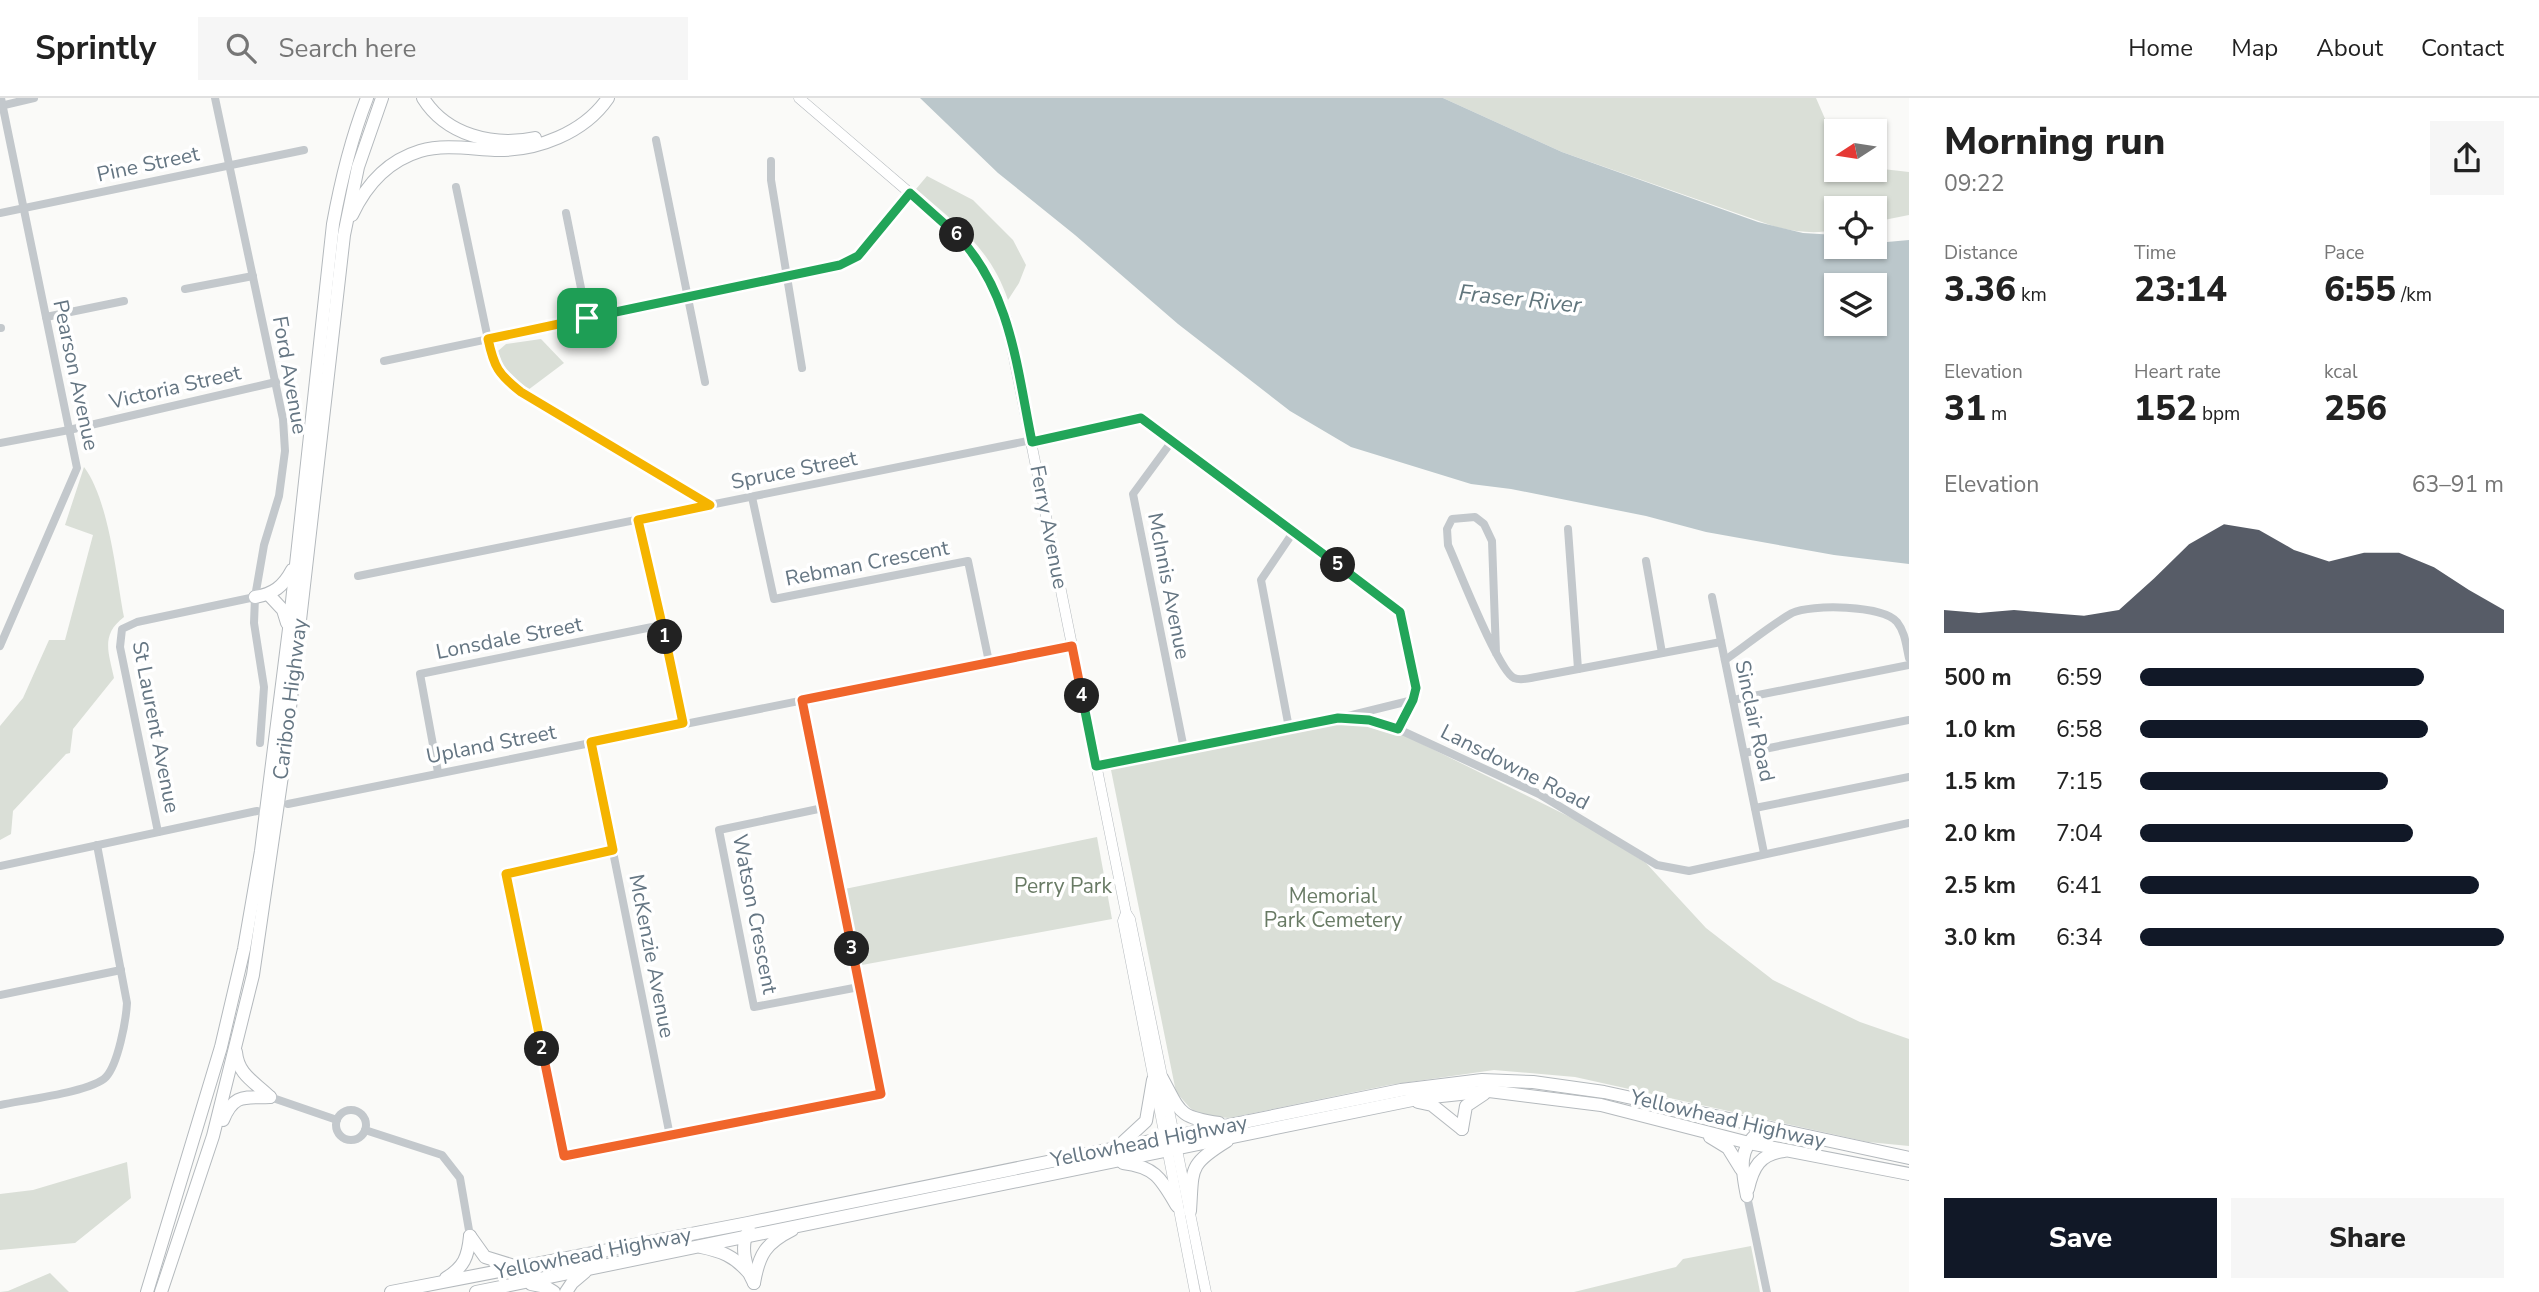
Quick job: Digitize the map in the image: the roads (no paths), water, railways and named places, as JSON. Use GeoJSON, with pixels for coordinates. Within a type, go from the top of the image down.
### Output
{"type":"FeatureCollection","features":[{"type":"Feature","properties":{"kind":"highway"},"geometry":{"type":"LineString","coordinates":[[353,135],[360,98]]}},
{"type":"Feature","properties":{"kind":"highway","name":"Cariboo Highway"},"geometry":{"type":"LineString","coordinates":[[147,1292],[221,1046],[244,949],[261,851],[289,629],[333,224],[341,178],[367,98]]}},
{"type":"Feature","properties":{"kind":"highway","name":"Cariboo Highway"},"geometry":{"type":"LineString","coordinates":[[160,1292],[214,1136],[253,975],[272,852],[344,235],[358,167],[382,98]]}},
{"type":"Feature","properties":{"kind":"highway"},"geometry":{"type":"LineString","coordinates":[[423,98],[430,110],[443,122],[460,131],[501,141],[523,141],[552,132],[589,109],[599,98]]}},
{"type":"Feature","properties":{"kind":"highway"},"geometry":{"type":"LineString","coordinates":[[344,235],[363,194],[386,168],[403,158],[436,148],[498,150],[539,145],[575,129],[608,98]]}},
{"type":"Feature","properties":{"kind":"highway"},"geometry":{"type":"LineString","coordinates":[[255,597],[269,594],[285,583],[295,564]]}},
{"type":"Feature","properties":{"kind":"highway"},"geometry":{"type":"LineString","coordinates":[[269,594],[283,610],[289,629]]}},
{"type":"Feature","properties":{"kind":"highway"},"geometry":{"type":"LineString","coordinates":[[236,1044],[237,1059],[244,1074],[270,1097]]}},
{"type":"Feature","properties":{"kind":"highway"},"geometry":{"type":"LineString","coordinates":[[221,1046],[222,1066],[228,1080],[255,1096]]}},
{"type":"Feature","properties":{"kind":"highway"},"geometry":{"type":"LineString","coordinates":[[1158,1079],[1187,1117],[1232,1130]]}},
{"type":"Feature","properties":{"kind":"highway"},"geometry":{"type":"LineString","coordinates":[[1118,1146],[1137,1132],[1146,1121],[1158,1079]]}},
{"type":"Feature","properties":{"kind":"highway","name":"Yellowhead Highway"},"geometry":{"type":"LineString","coordinates":[[476,1292],[1112,1162],[1170,1143],[1401,1090],[1482,1080],[1533,1082],[1604,1092],[1909,1158]]}},
{"type":"Feature","properties":{"kind":"highway"},"geometry":{"type":"LineString","coordinates":[[1414,1101],[1432,1105],[1462,1129],[1466,1106],[1489,1091]]}},
{"type":"Feature","properties":{"kind":"highway","name":"Yellowhead Highway"},"geometry":{"type":"LineString","coordinates":[[1232,1130],[1422,1098],[1489,1091],[1601,1105],[1749,1143],[1795,1150],[1881,1171],[1909,1174]]}},
{"type":"Feature","properties":{"kind":"highway"},"geometry":{"type":"LineString","coordinates":[[214,1136],[228,1107],[237,1100],[255,1096],[270,1097]]}},
{"type":"Feature","properties":{"kind":"highway"},"geometry":{"type":"LineString","coordinates":[[1694,1129],[1728,1148],[1743,1172]]}},
{"type":"Feature","properties":{"kind":"highway"},"geometry":{"type":"LineString","coordinates":[[1190,1211],[1192,1171],[1202,1156],[1232,1130]]}},
{"type":"Feature","properties":{"kind":"highway"},"geometry":{"type":"LineString","coordinates":[[1747,1196],[1743,1151],[1759,1132],[1774,1130]]}},
{"type":"Feature","properties":{"kind":"highway","name":"Yellowhead Highway"},"geometry":{"type":"LineString","coordinates":[[391,1292],[783,1216],[1118,1146],[1170,1143]]}},
{"type":"Feature","properties":{"kind":"highway"},"geometry":{"type":"LineString","coordinates":[[1747,1196],[1752,1172],[1760,1158],[1774,1152],[1795,1150]]}},
{"type":"Feature","properties":{"kind":"highway"},"geometry":{"type":"LineString","coordinates":[[1112,1162],[1139,1165],[1152,1171],[1177,1206]]}},
{"type":"Feature","properties":{"kind":"highway"},"geometry":{"type":"LineString","coordinates":[[753,1283],[744,1251],[746,1235],[752,1228],[783,1216]]}},
{"type":"Feature","properties":{"kind":"highway"},"geometry":{"type":"LineString","coordinates":[[753,1283],[767,1246],[803,1224]]}},
{"type":"Feature","properties":{"kind":"highway"},"geometry":{"type":"LineString","coordinates":[[470,1236],[479,1251],[488,1259],[522,1266]]}},
{"type":"Feature","properties":{"kind":"highway"},"geometry":{"type":"LineString","coordinates":[[439,1283],[457,1271],[466,1260],[470,1236]]}},
{"type":"Feature","properties":{"kind":"highway"},"geometry":{"type":"LineString","coordinates":[[694,1246],[724,1252],[736,1260],[753,1283]]}},
{"type":"Feature","properties":{"kind":"highway"},"geometry":{"type":"LineString","coordinates":[[566,1292],[572,1283],[587,1271]]}},
{"type":"Feature","properties":{"kind":"highway"},"geometry":{"type":"LineString","coordinates":[[520,1283],[546,1287],[554,1292]]}},
{"type":"Feature","properties":{"kind":"main road","name":"Ferry Avenue"},"geometry":{"type":"LineString","coordinates":[[799,98],[946,224],[970,249],[994,288],[1006,318],[1126,913],[1130,919],[1170,1143],[1177,1206],[1195,1292]]}},
{"type":"Feature","properties":{"kind":"main road","name":"Ferry Avenue"},"geometry":{"type":"LineString","coordinates":[[1170,1143],[1190,1211],[1206,1292]]}},
{"type":"Feature","properties":{"kind":"street"},"geometry":{"type":"LineString","coordinates":[[1,103],[34,98]]}},
{"type":"Feature","properties":{"kind":"street","name":"Ford Avenue"},"geometry":{"type":"LineString","coordinates":[[215,98],[283,419],[285,451],[279,496],[264,545],[255,597],[254,623],[264,687],[260,743]]}},
{"type":"Feature","properties":{"kind":"street","name":"Pearson Avenue"},"geometry":{"type":"LineString","coordinates":[[0,646],[77,468],[1,103]]}},
{"type":"Feature","properties":{"kind":"street"},"geometry":{"type":"LineString","coordinates":[[656,140],[705,382]]}},
{"type":"Feature","properties":{"kind":"street","name":"Pine Street"},"geometry":{"type":"LineString","coordinates":[[0,213],[304,150]]}},
{"type":"Feature","properties":{"kind":"street"},"geometry":{"type":"LineString","coordinates":[[771,161],[771,180],[802,368]]}},
{"type":"Feature","properties":{"kind":"street"},"geometry":{"type":"LineString","coordinates":[[456,187],[493,363],[505,379],[521,392],[710,505]]}},
{"type":"Feature","properties":{"kind":"street"},"geometry":{"type":"LineString","coordinates":[[384,361],[840,265],[858,256],[910,193]]}},
{"type":"Feature","properties":{"kind":"street"},"geometry":{"type":"LineString","coordinates":[[566,213],[587,318]]}},
{"type":"Feature","properties":{"kind":"street"},"geometry":{"type":"LineString","coordinates":[[185,289],[253,276]]}},
{"type":"Feature","properties":{"kind":"street"},"geometry":{"type":"LineString","coordinates":[[46,317],[124,301]]}},
{"type":"Feature","properties":{"kind":"street","name":"Victoria Street"},"geometry":{"type":"LineString","coordinates":[[0,443],[69,430],[276,382]]}},
{"type":"Feature","properties":{"kind":"street","name":"Spruce Street"},"geometry":{"type":"LineString","coordinates":[[358,576],[1141,418],[1400,612],[1416,688],[1413,700]]}},
{"type":"Feature","properties":{"kind":"street","name":"McInnis Avenue"},"geometry":{"type":"LineString","coordinates":[[1172,441],[1133,494],[1184,748]]}},
{"type":"Feature","properties":{"kind":"street","name":"Rebman Crescent"},"geometry":{"type":"LineString","coordinates":[[752,497],[774,599],[968,561],[989,662]]}},
{"type":"Feature","properties":{"kind":"street"},"geometry":{"type":"LineString","coordinates":[[1496,653],[1492,541],[1484,524],[1475,517],[1452,519],[1447,528],[1448,545],[1496,653],[1506,672],[1514,678],[1524,679],[1721,642]]}},
{"type":"Feature","properties":{"kind":"street"},"geometry":{"type":"LineString","coordinates":[[638,520],[683,723]]}},
{"type":"Feature","properties":{"kind":"street"},"geometry":{"type":"LineString","coordinates":[[1568,529],[1578,669]]}},
{"type":"Feature","properties":{"kind":"street"},"geometry":{"type":"LineString","coordinates":[[1289,728],[1261,580],[1294,531]]}},
{"type":"Feature","properties":{"kind":"street"},"geometry":{"type":"LineString","coordinates":[[1646,561],[1662,653]]}},
{"type":"Feature","properties":{"kind":"street","name":"St Laurent Avenue"},"geometry":{"type":"LineString","coordinates":[[158,832],[120,647],[122,629],[137,622],[255,597]]}},
{"type":"Feature","properties":{"kind":"street","name":"Sinclair Road"},"geometry":{"type":"LineString","coordinates":[[1712,597],[1764,853]]}},
{"type":"Feature","properties":{"kind":"street"},"geometry":{"type":"LineString","coordinates":[[1725,660],[1794,612],[1817,607],[1880,611],[1896,620],[1905,636],[1909,658]]}},
{"type":"Feature","properties":{"kind":"street","name":"Lonsdale Street"},"geometry":{"type":"LineString","coordinates":[[438,772],[420,674],[662,625]]}},
{"type":"Feature","properties":{"kind":"street","name":"Upland Street"},"geometry":{"type":"LineString","coordinates":[[288,804],[1072,646]]}},
{"type":"Feature","properties":{"kind":"street"},"geometry":{"type":"LineString","coordinates":[[1733,700],[1909,665]]}},
{"type":"Feature","properties":{"kind":"street"},"geometry":{"type":"LineString","coordinates":[[613,850],[506,874],[564,1156],[881,1094],[802,700]]}},
{"type":"Feature","properties":{"kind":"street"},"geometry":{"type":"LineString","coordinates":[[1338,718],[1413,700]]}},
{"type":"Feature","properties":{"kind":"street"},"geometry":{"type":"LineString","coordinates":[[1398,729],[1413,700]]}},
{"type":"Feature","properties":{"kind":"street","name":"Lansdowne Road"},"geometry":{"type":"LineString","coordinates":[[1096,766],[1338,718],[1369,720],[1398,729],[1539,794],[1657,865],[1689,871],[1909,823]]}},
{"type":"Feature","properties":{"kind":"street"},"geometry":{"type":"LineString","coordinates":[[1744,753],[1909,720]]}},
{"type":"Feature","properties":{"kind":"street","name":"McKenzie Avenue"},"geometry":{"type":"LineString","coordinates":[[591,742],[670,1136]]}},
{"type":"Feature","properties":{"kind":"street"},"geometry":{"type":"LineString","coordinates":[[1755,808],[1909,777]]}},
{"type":"Feature","properties":{"kind":"street","name":"Watson Crescent"},"geometry":{"type":"LineString","coordinates":[[823,808],[719,830],[754,1007],[859,988]]}},
{"type":"Feature","properties":{"kind":"street"},"geometry":{"type":"LineString","coordinates":[[0,866],[257,811]]}},
{"type":"Feature","properties":{"kind":"street"},"geometry":{"type":"LineString","coordinates":[[0,1105],[88,1087],[106,1076],[111,1069],[127,1013],[126,992],[97,845]]}},
{"type":"Feature","properties":{"kind":"street"},"geometry":{"type":"LineString","coordinates":[[0,995],[121,970]]}},
{"type":"Feature","properties":{"kind":"street"},"geometry":{"type":"LineString","coordinates":[[270,1097],[337,1120]]}},
{"type":"Feature","properties":{"kind":"street"},"geometry":{"type":"LineString","coordinates":[[356,1110],[365,1119],[365,1130],[356,1139],[347,1140],[337,1132],[337,1120],[344,1111],[356,1110]]}},
{"type":"Feature","properties":{"kind":"street"},"geometry":{"type":"LineString","coordinates":[[365,1130],[442,1155],[460,1178],[470,1236]]}},
{"type":"Feature","properties":{"kind":"street"},"geometry":{"type":"LineString","coordinates":[[1747,1196],[1767,1292]]}},
{"type":"Feature","properties":{"kind":"water","name":"Fraser River"},"geometry":{"type":"Polygon","coordinates":[[[920,98],[1443,98],[1562,152],[1758,222],[1803,233],[1824,234],[1824,259],[1887,259],[1887,242],[1909,240],[1909,564],[1834,555],[1706,532],[1646,516],[1511,489],[1471,484],[1351,447],[1290,411],[1178,324],[998,173],[920,98]]]}},
{"type":"Feature","properties":{"kind":"park label","name":"Perry Park"},"geometry":{"type":"Point","coordinates":[1063,886]}},
{"type":"Feature","properties":{"kind":"park label","name":"Memorial Park Cemetery"},"geometry":{"type":"Point","coordinates":[1333,908]}}]}
